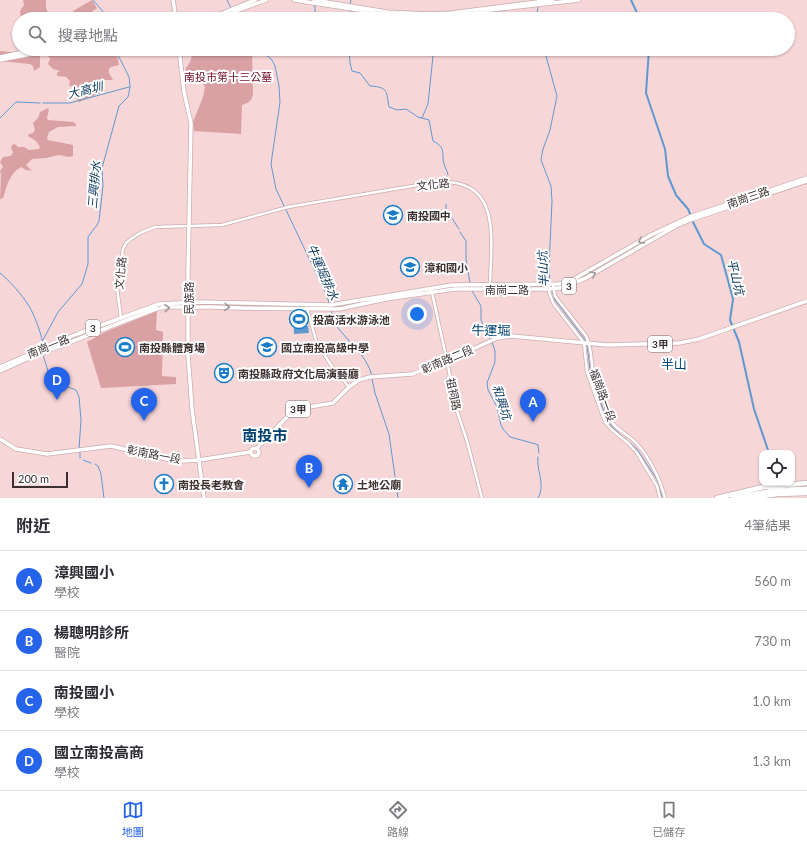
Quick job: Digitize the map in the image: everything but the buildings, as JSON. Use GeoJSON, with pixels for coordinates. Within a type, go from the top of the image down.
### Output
{"type":"FeatureCollection","features":[{"type":"Feature","properties":{"kind":"highway"},"geometry":{"type":"LineString","coordinates":[[717,498],[763,487],[807,483]]}},
{"type":"Feature","properties":{"kind":"highway"},"geometry":{"type":"LineString","coordinates":[[733,498],[777,490],[807,489]]}},
{"type":"Feature","properties":{"kind":"highway"},"geometry":{"type":"LineString","coordinates":[[750,498],[777,494],[807,493]]}},
{"type":"Feature","properties":{"kind":"main road"},"geometry":{"type":"LineString","coordinates":[[173,0],[175,12]]}},
{"type":"Feature","properties":{"kind":"main road"},"geometry":{"type":"LineString","coordinates":[[229,12],[255,0]]}},
{"type":"Feature","properties":{"kind":"main road"},"geometry":{"type":"LineString","coordinates":[[232,12],[266,0]]}},
{"type":"Feature","properties":{"kind":"main road"},"geometry":{"type":"LineString","coordinates":[[294,0],[305,2],[315,1],[374,12]]}},
{"type":"Feature","properties":{"kind":"main road"},"geometry":{"type":"LineString","coordinates":[[459,12],[553,0]]}},
{"type":"Feature","properties":{"kind":"main road"},"geometry":{"type":"LineString","coordinates":[[465,12],[579,0]]}},
{"type":"Feature","properties":{"kind":"main road"},"geometry":{"type":"LineString","coordinates":[[0,57],[12,54]]}},
{"type":"Feature","properties":{"kind":"main road"},"geometry":{"type":"LineString","coordinates":[[0,60],[21,56]]}},
{"type":"Feature","properties":{"kind":"main road","name":"民族路"},"geometry":{"type":"LineString","coordinates":[[180,56],[192,130],[188,302],[190,386],[204,498]]}},
{"type":"Feature","properties":{"kind":"main road","name":"南崗三路"},"geometry":{"type":"LineString","coordinates":[[705,214],[807,178]]}},
{"type":"Feature","properties":{"kind":"main road","name":"南崗三路"},"geometry":{"type":"LineString","coordinates":[[689,219],[807,181]]}},
{"type":"Feature","properties":{"kind":"main road","name":"南崗二路"},"geometry":{"type":"LineString","coordinates":[[332,307],[345,308],[403,294],[452,285],[490,287],[554,287],[574,279],[651,235],[689,219]]}},
{"type":"Feature","properties":{"kind":"main road","name":"彰南路二段"},"geometry":{"type":"LineString","coordinates":[[226,456],[250,452],[253,448],[257,448],[293,411],[333,403],[349,387],[359,380],[371,377],[412,374],[447,361],[501,336],[620,345],[679,343],[699,339],[807,301]]}},
{"type":"Feature","properties":{"kind":"main road","name":"3"},"geometry":{"type":"LineString","coordinates":[[188,302],[306,306],[327,309],[332,307]]}},
{"type":"Feature","properties":{"kind":"main road","name":"南崗一路"},"geometry":{"type":"LineString","coordinates":[[0,367],[121,317],[159,304],[188,302]]}},
{"type":"Feature","properties":{"kind":"main road","name":"3"},"geometry":{"type":"LineString","coordinates":[[188,307],[306,306],[325,304],[332,307]]}},
{"type":"Feature","properties":{"kind":"main road","name":"南崗一路"},"geometry":{"type":"LineString","coordinates":[[0,371],[26,359],[156,309],[188,307]]}},
{"type":"Feature","properties":{"kind":"main road","name":"彰南路一段"},"geometry":{"type":"LineString","coordinates":[[0,439],[16,449],[42,454],[115,447],[171,460],[199,460],[226,456]]}},
{"type":"Feature","properties":{"kind":"main road","name":"彰南路二段"},"geometry":{"type":"LineString","coordinates":[[250,452],[253,456],[258,456],[259,452],[257,448]]}},
{"type":"Feature","properties":{"kind":"street","name":"文化路"},"geometry":{"type":"LineString","coordinates":[[122,322],[117,288],[123,249],[126,243],[138,234],[155,227],[222,225],[288,207],[446,181],[465,184],[470,187],[482,198],[488,208],[491,239],[490,287]]}},
{"type":"Feature","properties":{"kind":"street","name":"福崗路一段"},"geometry":{"type":"LineString","coordinates":[[548,287],[553,303],[587,343],[588,372],[605,422],[637,453],[657,486],[660,498]]}},
{"type":"Feature","properties":{"kind":"street","name":"福崗路一段"},"geometry":{"type":"LineString","coordinates":[[554,287],[555,296],[586,336],[595,378],[611,421],[615,427],[637,444],[645,455],[656,473],[662,486],[665,498]]}},
{"type":"Feature","properties":{"kind":"street","name":"祖祠路"},"geometry":{"type":"LineString","coordinates":[[431,290],[456,408],[467,441],[482,498]]}},
{"type":"Feature","properties":{"kind":"street"},"geometry":{"type":"LineString","coordinates":[[306,306],[317,344],[333,368],[349,387]]}},
{"type":"Feature","properties":{"kind":"green space"},"geometry":{"type":"Polygon","coordinates":[[[23,0],[46,0],[48,12],[20,12],[24,5],[23,0]]]}},
{"type":"Feature","properties":{"kind":"green space"},"geometry":{"type":"Polygon","coordinates":[[[92,0],[97,8],[91,12],[73,11],[92,0]]]}},
{"type":"Feature","properties":{"kind":"green space"},"geometry":{"type":"Polygon","coordinates":[[[0,51],[12,52],[12,56],[40,56],[40,67],[34,71],[33,66],[30,64],[0,61],[0,51]]]}},
{"type":"Feature","properties":{"kind":"green space"},"geometry":{"type":"Polygon","coordinates":[[[48,56],[117,56],[119,65],[109,69],[109,73],[113,80],[105,80],[100,83],[105,91],[79,102],[77,100],[76,86],[69,86],[70,81],[66,77],[57,76],[57,73],[60,71],[53,69],[48,64],[50,59],[48,56]]]}},
{"type":"Feature","properties":{"kind":"green space","name":"南投市第十三公墓"},"geometry":{"type":"Polygon","coordinates":[[[192,56],[252,56],[253,95],[249,102],[242,105],[241,134],[194,131],[193,122],[203,97],[205,87],[199,77],[185,78],[186,68],[192,56]]]}},
{"type":"Feature","properties":{"kind":"green space"},"geometry":{"type":"Polygon","coordinates":[[[48,108],[48,120],[73,122],[76,124],[76,126],[58,127],[49,132],[47,138],[48,140],[73,145],[73,156],[69,157],[59,155],[32,159],[26,165],[32,171],[21,167],[17,170],[9,181],[3,198],[0,199],[0,171],[3,167],[0,162],[3,157],[11,156],[13,152],[11,148],[12,145],[15,144],[18,147],[24,147],[29,150],[39,149],[40,147],[36,141],[28,136],[35,130],[33,123],[38,118],[40,112],[48,108]]]}},
{"type":"Feature","properties":{"kind":"green space","name":"南投縣體育場"},"geometry":{"type":"Polygon","coordinates":[[[157,311],[156,330],[163,332],[162,376],[176,377],[176,384],[101,388],[87,342],[105,332],[157,311]]]}},
{"type":"Feature","properties":{"kind":"water","name":"投高活水游泳池"},"geometry":{"type":"Polygon","coordinates":[[[304,311],[305,326],[308,326],[309,333],[294,334],[293,312],[304,311]]]}},
{"type":"Feature","properties":{"kind":"waterway","name":"三興排水"},"geometry":{"type":"LineString","coordinates":[[93,0],[103,12]]}},
{"type":"Feature","properties":{"kind":"waterway","name":"牛運堀排水"},"geometry":{"type":"LineString","coordinates":[[227,0],[231,8]]}},
{"type":"Feature","properties":{"kind":"waterway"},"geometry":{"type":"LineString","coordinates":[[350,5],[351,0]]}},
{"type":"Feature","properties":{"kind":"waterway","name":"平山坑"},"geometry":{"type":"LineString","coordinates":[[631,0],[637,12]]}},
{"type":"Feature","properties":{"kind":"waterway","name":"和興坑"},"geometry":{"type":"LineString","coordinates":[[313,4],[315,7],[315,12]]}},
{"type":"Feature","properties":{"kind":"waterway","name":"半山坑"},"geometry":{"type":"LineString","coordinates":[[537,12],[538,7]]}},
{"type":"Feature","properties":{"kind":"waterway","name":"三興排水"},"geometry":{"type":"LineString","coordinates":[[43,340],[58,312],[82,284],[88,264],[88,237],[99,221],[103,186],[102,168],[119,106],[128,97],[130,87],[129,77],[118,56]]}},
{"type":"Feature","properties":{"kind":"waterway","name":"牛運堀排水"},"geometry":{"type":"LineString","coordinates":[[267,56],[272,60],[275,66],[279,86],[280,102],[271,164],[276,189],[329,303]]}},
{"type":"Feature","properties":{"kind":"waterway","name":"和興坑"},"geometry":{"type":"LineString","coordinates":[[350,56],[352,71],[360,73],[370,86],[381,88],[386,91],[389,107],[397,110],[406,109],[418,117],[429,120],[433,141],[442,148],[443,159],[448,175]]}},
{"type":"Feature","properties":{"kind":"waterway"},"geometry":{"type":"LineString","coordinates":[[422,118],[428,104],[433,56]]}},
{"type":"Feature","properties":{"kind":"waterway","name":"半山坑"},"geometry":{"type":"LineString","coordinates":[[546,56],[557,96],[550,130],[543,149],[541,160],[551,186],[550,282]]}},
{"type":"Feature","properties":{"kind":"waterway","name":"平山坑"},"geometry":{"type":"LineString","coordinates":[[649,56],[646,93],[665,149],[668,176],[676,195],[688,209],[691,216]]}},
{"type":"Feature","properties":{"kind":"waterway","name":"大高圳"},"geometry":{"type":"LineString","coordinates":[[43,103],[70,103],[129,87]]}},
{"type":"Feature","properties":{"kind":"waterway","name":"大高圳"},"geometry":{"type":"LineString","coordinates":[[0,118],[16,102],[40,103]]}},
{"type":"Feature","properties":{"kind":"waterway","name":"和興坑"},"geometry":{"type":"LineString","coordinates":[[446,204],[446,209],[459,229]]}},
{"type":"Feature","properties":{"kind":"waterway","name":"平山坑"},"geometry":{"type":"LineString","coordinates":[[692,220],[704,244],[721,255],[733,299],[730,320],[739,342],[754,409],[768,450]]}},
{"type":"Feature","properties":{"kind":"waterway","name":"和興坑"},"geometry":{"type":"LineString","coordinates":[[460,232],[466,241],[466,259],[470,283]]}},
{"type":"Feature","properties":{"kind":"waterway"},"geometry":{"type":"LineString","coordinates":[[0,273],[16,288],[29,306],[42,337],[43,346]]}},
{"type":"Feature","properties":{"kind":"waterway","name":"半山坑"},"geometry":{"type":"LineString","coordinates":[[550,285],[555,300],[586,341]]}},
{"type":"Feature","properties":{"kind":"waterway","name":"和興坑"},"geometry":{"type":"LineString","coordinates":[[472,291],[481,306],[481,320],[490,339]]}},
{"type":"Feature","properties":{"kind":"waterway","name":"牛運堀排水"},"geometry":{"type":"LineString","coordinates":[[331,310],[334,322],[366,361],[372,376]]}},
{"type":"Feature","properties":{"kind":"waterway","name":"和興坑"},"geometry":{"type":"LineString","coordinates":[[492,342],[495,351],[495,362],[487,383],[488,390],[497,407],[501,425],[510,437],[538,445],[539,453]]}},
{"type":"Feature","properties":{"kind":"waterway","name":"半山坑"},"geometry":{"type":"LineString","coordinates":[[587,344],[591,378],[608,421],[613,428],[637,449],[659,485]]}},
{"type":"Feature","properties":{"kind":"waterway"},"geometry":{"type":"LineString","coordinates":[[43,355],[49,374],[54,382],[76,390],[79,397],[81,420],[79,449]]}},
{"type":"Feature","properties":{"kind":"waterway","name":"牛運堀排水"},"geometry":{"type":"LineString","coordinates":[[372,379],[375,393],[389,434],[398,498]]}},
{"type":"Feature","properties":{"kind":"waterway"},"geometry":{"type":"LineString","coordinates":[[80,452],[80,458]]}},
{"type":"Feature","properties":{"kind":"waterway","name":"和興坑"},"geometry":{"type":"LineString","coordinates":[[538,457],[541,483],[538,498]]}},
{"type":"Feature","properties":{"kind":"waterway"},"geometry":{"type":"LineString","coordinates":[[83,460],[91,463]]}},
{"type":"Feature","properties":{"kind":"waterway"},"geometry":{"type":"LineString","coordinates":[[95,464],[98,466],[101,474],[104,498]]}},
{"type":"Feature","properties":{"kind":"waterway","name":"半山坑"},"geometry":{"type":"LineString","coordinates":[[660,490],[662,498]]}},
{"type":"Feature","properties":{"kind":"place","name":"南投國中"},"geometry":{"type":"Point","coordinates":[393,215]}},
{"type":"Feature","properties":{"kind":"place","name":"漳和國小"},"geometry":{"type":"Point","coordinates":[410,267]}},
{"type":"Feature","properties":{"kind":"place","name":"投高活水游泳池"},"geometry":{"type":"Point","coordinates":[299,319]}},
{"type":"Feature","properties":{"kind":"place","name":"南投縣體育場"},"geometry":{"type":"Point","coordinates":[125,347]}},
{"type":"Feature","properties":{"kind":"place","name":"國立南投高級中學"},"geometry":{"type":"Point","coordinates":[267,347]}},
{"type":"Feature","properties":{"kind":"place","name":"南投縣政府文化局演藝廳"},"geometry":{"type":"Point","coordinates":[224,373]}},
{"type":"Feature","properties":{"kind":"place","name":"國立南投高商"},"geometry":{"type":"Point","coordinates":[57,400]}},
{"type":"Feature","properties":{"kind":"place","name":"南投國小"},"geometry":{"type":"Point","coordinates":[144,421]}},
{"type":"Feature","properties":{"kind":"place","name":"漳興國小"},"geometry":{"type":"Point","coordinates":[533,422]}},
{"type":"Feature","properties":{"kind":"place","name":"南投長老教會"},"geometry":{"type":"Point","coordinates":[164,484]}},
{"type":"Feature","properties":{"kind":"place","name":"土地公廟"},"geometry":{"type":"Point","coordinates":[343,484]}},
{"type":"Feature","properties":{"kind":"place","name":"楊聰明診所"},"geometry":{"type":"Point","coordinates":[309,488]}},
{"type":"Feature","properties":{"kind":"district","name":"牛運堀"},"geometry":{"type":"Point","coordinates":[491,330]}},
{"type":"Feature","properties":{"kind":"district","name":"半山"},"geometry":{"type":"Point","coordinates":[674,364]}},
{"type":"Feature","properties":{"kind":"district","name":"南投市"},"geometry":{"type":"Point","coordinates":[265,435]}}]}
